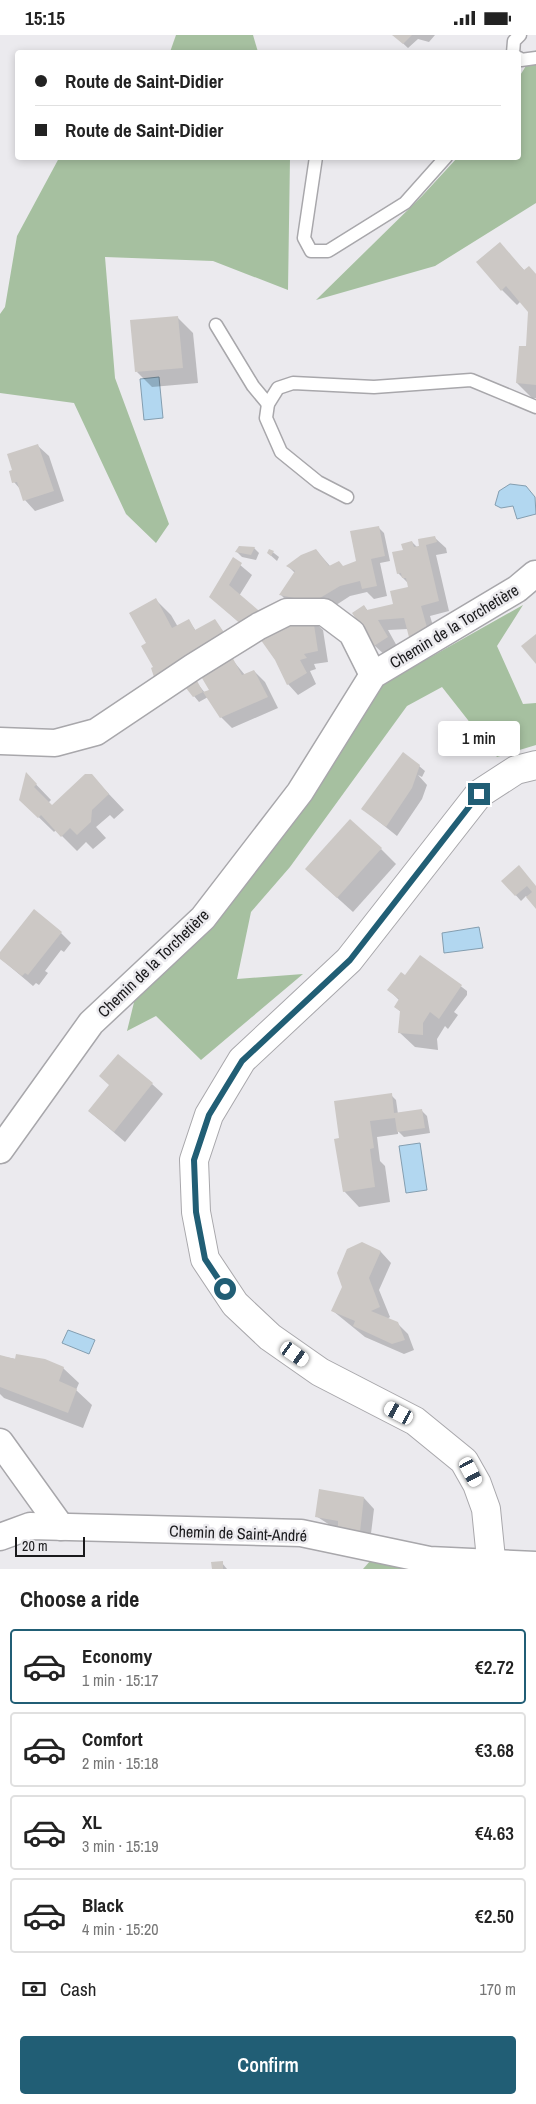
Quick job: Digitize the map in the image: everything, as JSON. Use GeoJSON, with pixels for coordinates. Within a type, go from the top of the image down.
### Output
{"type":"FeatureCollection","features":[{"type":"Feature","properties":{"kind":"street","name":"Chemin de la Torchetière"},"geometry":{"type":"LineString","coordinates":[[0,1150],[91,1023],[203,918],[300,792],[373,675],[517,589],[535,574]]}},
{"type":"Feature","properties":{"kind":"street","name":"Chemin de la Torchetière"},"geometry":{"type":"LineString","coordinates":[[0,741],[55,743],[96,732],[259,626],[287,612],[324,612],[352,633],[373,675]]}},
{"type":"Feature","properties":{"kind":"street"},"geometry":{"type":"LineString","coordinates":[[492,1566],[486,1509],[477,1484],[464,1461],[415,1421],[320,1372],[270,1337],[235,1304],[205,1259],[196,1212],[194,1160],[209,1115],[242,1061],[350,960],[479,794],[516,770],[536,765]]}},
{"type":"Feature","properties":{"kind":"street"},"geometry":{"type":"LineString","coordinates":[[0,1442],[62,1527]]}},
{"type":"Feature","properties":{"kind":"street","name":"Chemin de Saint-André"},"geometry":{"type":"LineString","coordinates":[[0,1537],[30,1527],[301,1533],[429,1560],[492,1566],[536,1565]]}},
{"type":"Feature","properties":{"kind":"lane"},"geometry":{"type":"LineString","coordinates":[[516,50],[514,41],[520,35]]}},
{"type":"Feature","properties":{"kind":"lane"},"geometry":{"type":"LineString","coordinates":[[521,58],[536,58]]}},
{"type":"Feature","properties":{"kind":"lane"},"geometry":{"type":"LineString","coordinates":[[316,160],[304,238],[311,251],[328,251],[405,203],[443,160]]}},
{"type":"Feature","properties":{"kind":"lane"},"geometry":{"type":"LineString","coordinates":[[216,325],[253,385],[268,403]]}},
{"type":"Feature","properties":{"kind":"lane"},"geometry":{"type":"LineString","coordinates":[[347,497],[318,482],[281,452],[266,418],[268,403],[278,388],[293,383],[374,387],[471,380],[536,407]]}},
{"type":"Feature","properties":{"kind":"green space"},"geometry":{"type":"Polygon","coordinates":[[[176,35],[253,35],[257,50],[171,50],[176,35]]]}},
{"type":"Feature","properties":{"kind":"green space"},"geometry":{"type":"Polygon","coordinates":[[[536,50],[536,203],[435,266],[316,300],[422,196],[455,160],[521,160],[521,74],[536,50]]]}},
{"type":"Feature","properties":{"kind":"green space"},"geometry":{"type":"Polygon","coordinates":[[[58,160],[290,160],[288,290],[213,261],[105,257],[115,378],[169,524],[156,543],[126,514],[74,403],[0,393],[0,314],[5,307],[17,236],[58,160]]]}},
{"type":"Feature","properties":{"kind":"green space"},"geometry":{"type":"Polygon","coordinates":[[[523,605],[497,646],[523,704],[536,703],[536,745],[497,757],[442,687],[407,706],[290,867],[251,912],[237,979],[303,974],[201,1060],[156,1016],[127,1031],[137,990],[381,685],[523,605]]]}},
{"type":"Feature","properties":{"kind":"green space"},"geometry":{"type":"Polygon","coordinates":[[[371,1560],[417,1569],[363,1569],[371,1560]]]}},
{"type":"Feature","properties":{"kind":"water"},"geometry":{"type":"Polygon","coordinates":[[[159,377],[163,418],[144,420],[140,379],[159,377]]]}},
{"type":"Feature","properties":{"kind":"water"},"geometry":{"type":"Polygon","coordinates":[[[510,484],[526,486],[535,497],[536,514],[517,519],[513,506],[501,508],[495,505],[499,491],[510,484]]]}},
{"type":"Feature","properties":{"kind":"water"},"geometry":{"type":"Polygon","coordinates":[[[479,927],[483,948],[444,953],[442,933],[479,927]]]}},
{"type":"Feature","properties":{"kind":"water"},"geometry":{"type":"Polygon","coordinates":[[[420,1143],[427,1190],[406,1193],[399,1146],[420,1143]]]}},
{"type":"Feature","properties":{"kind":"water"},"geometry":{"type":"Polygon","coordinates":[[[68,1330],[95,1340],[89,1354],[62,1343],[68,1330]]]}},
{"type":"Feature","properties":{"kind":"building"},"geometry":{"type":"Polygon","coordinates":[[[392,35],[412,35],[403,44],[392,35]]]}},
{"type":"Feature","properties":{"kind":"building"},"geometry":{"type":"Polygon","coordinates":[[[500,242],[524,270],[529,266],[536,274],[536,385],[516,383],[519,346],[526,346],[528,312],[506,286],[501,291],[476,262],[500,242]]]}},
{"type":"Feature","properties":{"kind":"building"},"geometry":{"type":"Polygon","coordinates":[[[178,316],[183,368],[135,372],[130,320],[178,316]]]}},
{"type":"Feature","properties":{"kind":"building"},"geometry":{"type":"Polygon","coordinates":[[[38,444],[54,491],[23,501],[17,482],[12,483],[9,471],[12,470],[7,454],[38,444]]]}},
{"type":"Feature","properties":{"kind":"building"},"geometry":{"type":"Polygon","coordinates":[[[379,526],[385,556],[371,559],[377,586],[362,589],[360,581],[340,586],[320,598],[324,604],[279,595],[295,571],[286,566],[301,555],[316,549],[329,566],[339,561],[343,566],[356,561],[350,531],[379,526]]]}},
{"type":"Feature","properties":{"kind":"building"},"geometry":{"type":"Polygon","coordinates":[[[435,536],[437,542],[426,545],[439,601],[421,606],[428,631],[410,641],[404,618],[378,620],[388,637],[374,646],[352,613],[364,605],[367,610],[393,604],[390,591],[408,587],[406,578],[402,578],[401,573],[397,574],[392,552],[403,550],[401,544],[412,541],[414,547],[419,546],[418,539],[435,536]]]}},
{"type":"Feature","properties":{"kind":"building"},"geometry":{"type":"Polygon","coordinates":[[[239,546],[255,547],[251,555],[235,552],[239,546]]]}},
{"type":"Feature","properties":{"kind":"building"},"geometry":{"type":"Polygon","coordinates":[[[269,549],[274,551],[271,556],[267,553],[269,549]]]}},
{"type":"Feature","properties":{"kind":"building"},"geometry":{"type":"Polygon","coordinates":[[[233,557],[242,563],[229,585],[265,616],[242,625],[209,597],[233,557]]]}},
{"type":"Feature","properties":{"kind":"building"},"geometry":{"type":"Polygon","coordinates":[[[156,598],[172,628],[189,619],[195,630],[215,619],[227,637],[154,677],[151,668],[153,667],[141,646],[146,643],[129,613],[156,598]]]}},
{"type":"Feature","properties":{"kind":"building"},"geometry":{"type":"Polygon","coordinates":[[[313,618],[318,651],[304,654],[307,658],[300,660],[307,673],[287,685],[275,660],[258,636],[282,620],[313,618]]]}},
{"type":"Feature","properties":{"kind":"building"},"geometry":{"type":"Polygon","coordinates":[[[536,634],[536,664],[521,646],[536,634]]]}},
{"type":"Feature","properties":{"kind":"building"},"geometry":{"type":"Polygon","coordinates":[[[231,655],[242,675],[254,670],[268,697],[220,718],[203,692],[209,690],[199,673],[231,655]]]}},
{"type":"Feature","properties":{"kind":"building"},"geometry":{"type":"Polygon","coordinates":[[[195,677],[203,692],[193,697],[186,688],[195,677]]]}},
{"type":"Feature","properties":{"kind":"building"},"geometry":{"type":"Polygon","coordinates":[[[403,752],[420,765],[412,788],[386,827],[361,809],[403,752]]]}},
{"type":"Feature","properties":{"kind":"building"},"geometry":{"type":"Polygon","coordinates":[[[26,772],[37,784],[34,787],[52,805],[85,774],[92,774],[109,794],[92,810],[91,822],[77,835],[70,828],[61,837],[41,815],[38,818],[19,800],[26,772]]]}},
{"type":"Feature","properties":{"kind":"building"},"geometry":{"type":"Polygon","coordinates":[[[350,819],[382,848],[337,898],[305,869],[350,819]]]}},
{"type":"Feature","properties":{"kind":"building"},"geometry":{"type":"Polygon","coordinates":[[[519,865],[536,886],[536,909],[526,897],[532,892],[527,886],[515,896],[501,881],[519,865]]]}},
{"type":"Feature","properties":{"kind":"building"},"geometry":{"type":"Polygon","coordinates":[[[34,909],[62,932],[28,975],[25,973],[22,976],[0,959],[0,952],[34,909]]]}},
{"type":"Feature","properties":{"kind":"building"},"geometry":{"type":"Polygon","coordinates":[[[420,955],[462,985],[439,1019],[430,1012],[423,1023],[423,1035],[398,1033],[400,1011],[394,1007],[399,999],[387,990],[401,972],[405,975],[420,955]]]}},
{"type":"Feature","properties":{"kind":"building"},"geometry":{"type":"Polygon","coordinates":[[[118,1054],[153,1083],[114,1132],[88,1111],[109,1085],[99,1076],[118,1054]]]}},
{"type":"Feature","properties":{"kind":"building"},"geometry":{"type":"Polygon","coordinates":[[[392,1093],[394,1113],[422,1109],[425,1128],[397,1132],[395,1118],[370,1121],[374,1148],[370,1149],[375,1187],[343,1192],[334,1139],[339,1138],[334,1101],[392,1093]]]}},
{"type":"Feature","properties":{"kind":"building"},"geometry":{"type":"Polygon","coordinates":[[[362,1242],[381,1251],[369,1278],[380,1307],[371,1311],[398,1322],[405,1340],[392,1344],[353,1326],[355,1321],[331,1311],[342,1287],[337,1273],[347,1249],[362,1242]]]}},
{"type":"Feature","properties":{"kind":"building"},"geometry":{"type":"Polygon","coordinates":[[[16,1354],[45,1359],[64,1367],[59,1381],[77,1389],[68,1413],[0,1387],[0,1355],[15,1359],[16,1354]]]}},
{"type":"Feature","properties":{"kind":"building"},"geometry":{"type":"Polygon","coordinates":[[[319,1489],[364,1497],[360,1532],[338,1529],[338,1521],[315,1517],[319,1489]]]}},
{"type":"Feature","properties":{"kind":"building"},"geometry":{"type":"Polygon","coordinates":[[[223,1561],[223,1569],[212,1569],[211,1562],[223,1561]]]}},
{"type":"Feature","properties":{"kind":"route"},"geometry":{"type":"LineString","coordinates":[[225,1289],[205,1259],[196,1212],[194,1160],[209,1115],[242,1061],[350,960],[479,794]]}}]}
